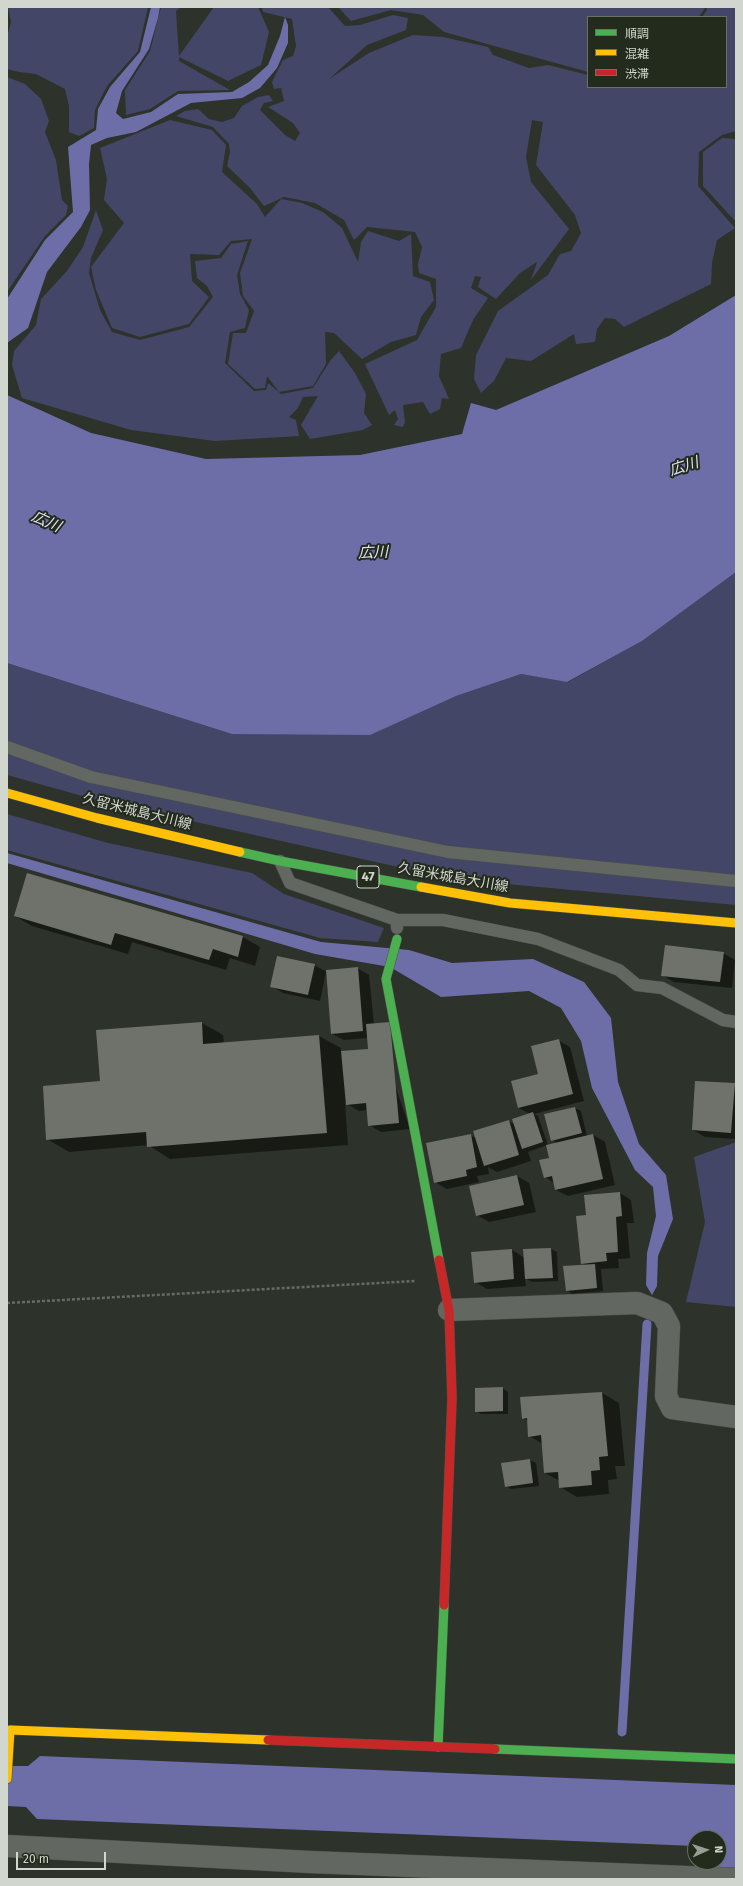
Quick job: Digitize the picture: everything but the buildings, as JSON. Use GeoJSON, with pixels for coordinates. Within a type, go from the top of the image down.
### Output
{"type":"FeatureCollection","features":[{"type":"Feature","properties":{"kind":"street","name":"久留米城島大川線"},"geometry":{"type":"LineString","coordinates":[[7,793],[97,818],[280,861],[510,902],[736,923]]}},
{"type":"Feature","properties":{"kind":"street"},"geometry":{"type":"LineString","coordinates":[[397,939],[386,979],[447,1300],[452,1398],[438,1747]]}},
{"type":"Feature","properties":{"kind":"street"},"geometry":{"type":"LineString","coordinates":[[447,1300],[637,1303],[662,1313],[669,1326],[666,1396],[672,1408],[736,1417]]}},
{"type":"Feature","properties":{"kind":"street"},"geometry":{"type":"LineString","coordinates":[[7,1780],[9,1730],[736,1759]]}},
{"type":"Feature","properties":{"kind":"street"},"geometry":{"type":"LineString","coordinates":[[7,1846],[309,1871],[692,1876],[736,1879]]}},
{"type":"Feature","properties":{"kind":"lane"},"geometry":{"type":"LineString","coordinates":[[7,747],[91,776],[448,852],[736,880]]}},
{"type":"Feature","properties":{"kind":"lane"},"geometry":{"type":"LineString","coordinates":[[280,861],[290,883],[397,920],[443,920],[538,939],[619,970],[637,985],[662,988],[723,1020],[736,1022]]}},
{"type":"Feature","properties":{"kind":"lane"},"geometry":{"type":"LineString","coordinates":[[397,920],[397,939]]}},
{"type":"Feature","properties":{"kind":"path"},"geometry":{"type":"LineString","coordinates":[[7,1303],[421,1281],[447,1300]]}},
{"type":"Feature","properties":{"kind":"shaded area"},"geometry":{"type":"Polygon","coordinates":[[[8,7],[148,7],[138,51],[107,86],[95,110],[94,128],[79,136],[69,132],[69,106],[65,89],[36,74],[7,69],[7,37],[11,22],[8,7]]]}},
{"type":"Feature","properties":{"kind":"shaded area"},"geometry":{"type":"Polygon","coordinates":[[[161,7],[181,7],[176,11],[179,56],[214,7],[258,7],[269,32],[261,65],[228,81],[179,57],[179,61],[230,90],[178,91],[150,109],[126,115],[125,90],[150,51],[161,7]]]}},
{"type":"Feature","properties":{"kind":"shaded area"},"geometry":{"type":"Polygon","coordinates":[[[262,7],[328,7],[345,26],[360,25],[393,15],[408,18],[406,30],[367,45],[329,79],[369,53],[413,35],[443,37],[488,47],[493,55],[529,68],[548,65],[587,75],[587,88],[727,88],[727,16],[703,16],[707,10],[706,7],[736,7],[736,131],[722,135],[699,152],[698,186],[735,228],[717,240],[712,263],[711,284],[624,327],[615,319],[605,318],[597,329],[595,342],[576,344],[574,334],[531,361],[506,358],[494,381],[481,393],[474,379],[476,355],[498,311],[548,275],[560,254],[571,251],[581,233],[575,215],[536,165],[543,122],[532,120],[526,157],[531,182],[569,229],[531,280],[537,262],[520,273],[496,299],[478,287],[481,277],[475,276],[471,288],[488,298],[473,320],[461,348],[441,354],[439,376],[449,399],[442,398],[440,409],[430,414],[423,402],[403,405],[405,422],[403,427],[394,425],[398,419],[395,410],[389,415],[365,364],[417,340],[436,307],[436,279],[419,273],[418,264],[422,247],[415,232],[367,227],[354,240],[344,220],[315,203],[284,197],[264,206],[250,188],[227,166],[230,152],[229,144],[213,127],[176,116],[185,111],[198,109],[209,119],[222,122],[234,118],[242,106],[258,97],[269,95],[273,101],[264,103],[260,110],[285,135],[295,141],[300,133],[293,123],[268,107],[284,101],[281,88],[274,89],[272,82],[283,60],[293,56],[296,46],[292,19],[263,12],[262,7]]]}},
{"type":"Feature","properties":{"kind":"shaded area"},"geometry":{"type":"Polygon","coordinates":[[[338,7],[705,8],[700,16],[587,16],[587,72],[444,32],[423,15],[391,10],[351,21],[338,7]]]}},
{"type":"Feature","properties":{"kind":"shaded area"},"geometry":{"type":"Polygon","coordinates":[[[7,77],[25,84],[41,99],[49,121],[45,132],[56,160],[62,200],[68,206],[66,215],[45,236],[7,292],[7,77]]]}},
{"type":"Feature","properties":{"kind":"shaded area"},"geometry":{"type":"Polygon","coordinates":[[[170,120],[212,130],[226,145],[222,172],[257,204],[265,217],[281,199],[302,203],[323,212],[342,228],[358,262],[361,242],[368,231],[399,241],[411,234],[413,276],[430,282],[434,300],[421,317],[416,335],[391,342],[362,359],[334,333],[325,332],[326,364],[313,386],[279,392],[267,376],[265,388],[255,389],[228,364],[233,333],[246,333],[254,311],[243,296],[240,273],[252,239],[231,241],[219,255],[190,254],[192,281],[209,297],[189,324],[140,337],[112,328],[96,290],[91,267],[124,223],[104,200],[107,179],[100,148],[170,120]]]}},
{"type":"Feature","properties":{"kind":"shaded area"},"geometry":{"type":"Polygon","coordinates":[[[722,138],[736,139],[736,222],[703,186],[703,152],[722,138]]]}},
{"type":"Feature","properties":{"kind":"shaded area"},"geometry":{"type":"Polygon","coordinates":[[[96,210],[103,230],[91,258],[89,273],[100,310],[112,332],[140,340],[189,327],[213,297],[207,286],[197,278],[195,261],[221,258],[231,244],[248,241],[237,275],[240,294],[249,310],[245,328],[230,332],[225,363],[254,391],[266,390],[268,383],[281,394],[313,388],[330,361],[339,351],[355,373],[366,394],[364,413],[372,425],[363,430],[310,439],[301,425],[318,396],[303,397],[298,408],[289,417],[296,420],[299,436],[215,441],[131,430],[22,398],[12,365],[14,351],[36,325],[41,299],[67,271],[83,247],[96,210]]]}},
{"type":"Feature","properties":{"kind":"shaded area"},"geometry":{"type":"Polygon","coordinates":[[[736,572],[736,905],[452,879],[93,799],[7,775],[7,663],[232,734],[456,696],[521,674],[568,682],[642,641],[736,572]]]}},
{"type":"Feature","properties":{"kind":"shaded area"},"geometry":{"type":"Polygon","coordinates":[[[7,814],[108,843],[252,873],[284,894],[384,928],[378,942],[320,938],[7,850],[7,814]]]}},
{"type":"Feature","properties":{"kind":"shaded area"},"geometry":{"type":"Polygon","coordinates":[[[736,1142],[736,1307],[686,1302],[705,1222],[694,1157],[736,1142]]]}},
{"type":"Feature","properties":{"kind":"water"},"geometry":{"type":"Polygon","coordinates":[[[151,7],[160,7],[158,18],[149,49],[122,91],[116,113],[123,119],[151,112],[178,94],[232,92],[249,82],[268,65],[280,36],[285,17],[288,25],[288,43],[277,68],[260,88],[242,98],[191,103],[136,132],[107,138],[91,145],[89,164],[90,210],[81,227],[47,272],[28,328],[7,343],[7,299],[45,240],[73,212],[68,147],[96,130],[98,109],[110,87],[140,52],[151,7]]]}},
{"type":"Feature","properties":{"kind":"water","name":"広川"},"geometry":{"type":"Polygon","coordinates":[[[736,295],[736,572],[642,641],[567,682],[521,674],[456,696],[370,735],[232,734],[7,663],[7,395],[91,433],[206,459],[360,455],[462,434],[471,403],[496,410],[669,336],[736,295]]]}},
{"type":"Feature","properties":{"kind":"water"},"geometry":{"type":"Polygon","coordinates":[[[7,853],[321,942],[409,950],[452,963],[533,959],[584,982],[611,1018],[618,1082],[639,1144],[666,1175],[673,1219],[658,1256],[657,1286],[652,1295],[646,1285],[647,1253],[656,1216],[653,1187],[635,1170],[592,1088],[581,1041],[561,1008],[529,991],[441,997],[390,967],[315,954],[7,863],[7,853]]]}},
{"type":"Feature","properties":{"kind":"water"},"geometry":{"type":"Polygon","coordinates":[[[40,1756],[736,1785],[736,1879],[700,1879],[701,1870],[727,1870],[727,1830],[687,1830],[687,1846],[37,1819],[26,1807],[7,1806],[7,1766],[28,1766],[40,1756]]]}},
{"type":"Feature","properties":{"kind":"waterway"},"geometry":{"type":"LineString","coordinates":[[622,1732],[647,1324]]}},
{"type":"Feature","properties":{"kind":"traffic: fast"},"geometry":{"type":"LineString","coordinates":[[240,852],[280,861],[421,887]]}},
{"type":"Feature","properties":{"kind":"traffic: fast"},"geometry":{"type":"LineString","coordinates":[[397,939],[386,979],[439,1260]]}},
{"type":"Feature","properties":{"kind":"traffic: fast"},"geometry":{"type":"LineString","coordinates":[[438,1747],[444,1605]]}},
{"type":"Feature","properties":{"kind":"traffic: fast"},"geometry":{"type":"LineString","coordinates":[[495,1749],[736,1759]]}},
{"type":"Feature","properties":{"kind":"traffic: slow"},"geometry":{"type":"LineString","coordinates":[[7,793],[97,818],[240,852]]}},
{"type":"Feature","properties":{"kind":"traffic: slow"},"geometry":{"type":"LineString","coordinates":[[421,887],[510,903],[736,923]]}},
{"type":"Feature","properties":{"kind":"traffic: slow"},"geometry":{"type":"LineString","coordinates":[[7,1779],[10,1730],[268,1740]]}},
{"type":"Feature","properties":{"kind":"traffic: jam"},"geometry":{"type":"LineString","coordinates":[[439,1260],[449,1310],[452,1398],[444,1605]]}},
{"type":"Feature","properties":{"kind":"traffic: jam"},"geometry":{"type":"LineString","coordinates":[[268,1740],[495,1749]]}}]}
